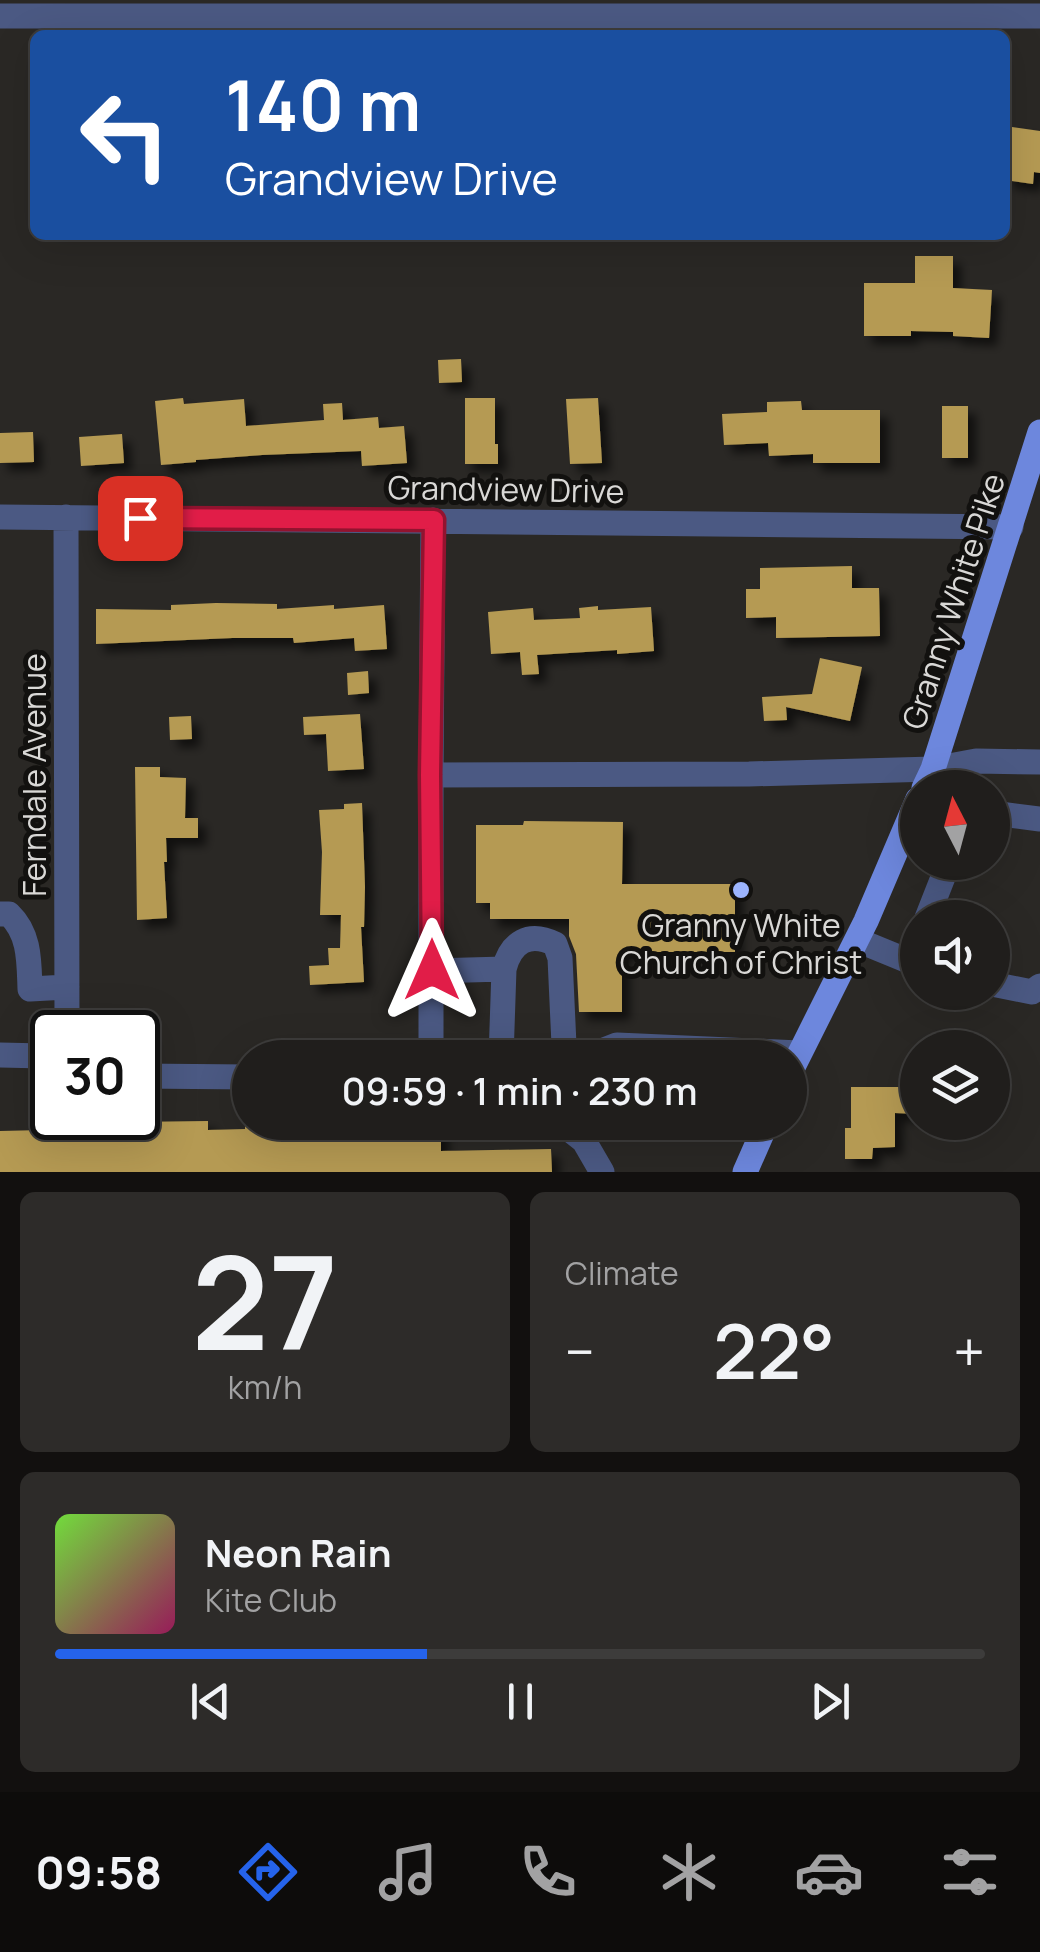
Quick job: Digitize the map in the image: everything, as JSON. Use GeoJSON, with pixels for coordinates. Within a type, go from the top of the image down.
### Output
{"type":"FeatureCollection","features":[{"type":"Feature","properties":{"kind":"main road","name":"Granny White Pike"},"geometry":{"type":"LineString","coordinates":[[932,770],[1040,432]]}},
{"type":"Feature","properties":{"kind":"main road"},"geometry":{"type":"LineString","coordinates":[[807,1040],[857,940],[900,841]]}},
{"type":"Feature","properties":{"kind":"main road"},"geometry":{"type":"LineString","coordinates":[[745,1172],[760,1140]]}},
{"type":"Feature","properties":{"kind":"street"},"geometry":{"type":"LineString","coordinates":[[0,16],[347,8],[1040,16]]}},
{"type":"Feature","properties":{"kind":"street","name":"Grandview Drive"},"geometry":{"type":"LineString","coordinates":[[0,517],[1011,527]]}},
{"type":"Feature","properties":{"kind":"street","name":"Ferndale Avenue"},"geometry":{"type":"LineString","coordinates":[[66,518],[68,1010]]}},
{"type":"Feature","properties":{"kind":"street"},"geometry":{"type":"LineString","coordinates":[[431,1040],[434,520]]}},
{"type":"Feature","properties":{"kind":"street"},"geometry":{"type":"LineString","coordinates":[[951,770],[976,761],[1040,762]]}},
{"type":"Feature","properties":{"kind":"street"},"geometry":{"type":"LineString","coordinates":[[430,775],[900,777]]}},
{"type":"Feature","properties":{"kind":"street"},"geometry":{"type":"LineString","coordinates":[[1010,815],[1040,819]]}},
{"type":"Feature","properties":{"kind":"street"},"geometry":{"type":"LineString","coordinates":[[0,914],[9,914],[26,939],[30,989],[67,987]]}},
{"type":"Feature","properties":{"kind":"street"},"geometry":{"type":"LineString","coordinates":[[502,1040],[507,958],[517,942],[532,937],[555,944],[560,958],[564,1040]]}},
{"type":"Feature","properties":{"kind":"street"},"geometry":{"type":"LineString","coordinates":[[857,940],[900,952]]}},
{"type":"Feature","properties":{"kind":"street"},"geometry":{"type":"LineString","coordinates":[[432,970],[504,969]]}},
{"type":"Feature","properties":{"kind":"street"},"geometry":{"type":"LineString","coordinates":[[1010,988],[1032,992],[1040,986]]}},
{"type":"Feature","properties":{"kind":"street"},"geometry":{"type":"LineString","coordinates":[[0,1055],[30,1056]]}},
{"type":"Feature","properties":{"kind":"street"},"geometry":{"type":"LineString","coordinates":[[160,1076],[232,1077]]}},
{"type":"Feature","properties":{"kind":"street"},"geometry":{"type":"LineString","coordinates":[[583,1140],[602,1172]]}},
{"type":"Feature","properties":{"kind":"building"},"geometry":{"type":"Polygon","coordinates":[[[1010,127],[1040,131],[1040,173],[1034,172],[1033,184],[1010,181],[1010,127]]]}},
{"type":"Feature","properties":{"kind":"building"},"geometry":{"type":"Polygon","coordinates":[[[915,256],[953,256],[953,288],[992,290],[989,338],[911,331],[911,336],[864,336],[864,283],[915,283],[915,256]]]}},
{"type":"Feature","properties":{"kind":"building"},"geometry":{"type":"Polygon","coordinates":[[[461,359],[462,382],[439,383],[438,360],[461,359]]]}},
{"type":"Feature","properties":{"kind":"building"},"geometry":{"type":"Polygon","coordinates":[[[183,398],[184,404],[244,399],[246,426],[324,420],[323,404],[342,403],[343,420],[378,417],[379,428],[404,426],[407,463],[362,466],[361,451],[161,465],[155,401],[183,398]]]}},
{"type":"Feature","properties":{"kind":"building"},"geometry":{"type":"Polygon","coordinates":[[[465,398],[495,398],[498,464],[465,464],[465,398]]]}},
{"type":"Feature","properties":{"kind":"building"},"geometry":{"type":"Polygon","coordinates":[[[598,398],[602,463],[570,464],[566,399],[598,398]]]}},
{"type":"Feature","properties":{"kind":"building"},"geometry":{"type":"Polygon","coordinates":[[[801,401],[802,410],[880,410],[880,463],[813,463],[813,454],[769,456],[768,443],[724,445],[722,414],[767,412],[767,402],[801,401]]]}},
{"type":"Feature","properties":{"kind":"building"},"geometry":{"type":"Polygon","coordinates":[[[942,406],[968,406],[968,458],[942,458],[942,406]]]}},
{"type":"Feature","properties":{"kind":"building"},"geometry":{"type":"Polygon","coordinates":[[[33,432],[34,462],[0,463],[0,433],[33,432]]]}},
{"type":"Feature","properties":{"kind":"building"},"geometry":{"type":"Polygon","coordinates":[[[122,434],[124,463],[81,466],[79,437],[122,434]]]}},
{"type":"Feature","properties":{"kind":"building"},"geometry":{"type":"Polygon","coordinates":[[[852,566],[852,588],[879,588],[880,636],[776,638],[776,617],[746,618],[746,589],[760,589],[760,568],[852,566]]]}},
{"type":"Feature","properties":{"kind":"building"},"geometry":{"type":"Polygon","coordinates":[[[277,604],[277,609],[384,605],[387,649],[355,651],[354,638],[294,643],[293,638],[232,638],[96,644],[96,609],[171,610],[171,605],[277,604]]]}},
{"type":"Feature","properties":{"kind":"building"},"geometry":{"type":"Polygon","coordinates":[[[598,606],[598,610],[651,607],[654,651],[537,655],[539,674],[522,675],[520,652],[491,654],[488,612],[533,608],[534,620],[580,618],[579,608],[598,606]]]}},
{"type":"Feature","properties":{"kind":"building"},"geometry":{"type":"Polygon","coordinates":[[[820,658],[862,667],[850,721],[786,707],[787,720],[764,721],[762,697],[812,694],[820,658]]]}},
{"type":"Feature","properties":{"kind":"building"},"geometry":{"type":"Polygon","coordinates":[[[368,671],[369,693],[348,695],[347,673],[368,671]]]}},
{"type":"Feature","properties":{"kind":"building"},"geometry":{"type":"Polygon","coordinates":[[[360,714],[364,769],[328,771],[326,734],[304,735],[303,717],[360,714]]]}},
{"type":"Feature","properties":{"kind":"building"},"geometry":{"type":"Polygon","coordinates":[[[191,716],[192,739],[170,740],[169,717],[191,716]]]}},
{"type":"Feature","properties":{"kind":"building"},"geometry":{"type":"Polygon","coordinates":[[[135,767],[160,767],[160,777],[186,778],[185,818],[198,818],[198,838],[166,838],[167,918],[137,920],[135,767]]]}},
{"type":"Feature","properties":{"kind":"building"},"geometry":{"type":"Polygon","coordinates":[[[362,803],[364,982],[310,985],[309,966],[329,965],[328,948],[340,948],[341,915],[320,915],[319,810],[344,809],[344,804],[362,803]]]}},
{"type":"Feature","properties":{"kind":"building"},"geometry":{"type":"Polygon","coordinates":[[[524,821],[623,822],[622,884],[735,884],[735,952],[622,952],[622,1012],[579,1012],[576,954],[569,936],[569,919],[490,919],[490,903],[476,903],[476,825],[523,825],[524,821]]]}},
{"type":"Feature","properties":{"kind":"building"},"geometry":{"type":"Polygon","coordinates":[[[851,1087],[900,1087],[895,1147],[873,1148],[872,1159],[845,1159],[845,1128],[851,1128],[851,1087]]]}},
{"type":"Feature","properties":{"kind":"building"},"geometry":{"type":"Polygon","coordinates":[[[208,1121],[208,1130],[232,1129],[232,1140],[441,1140],[441,1151],[551,1149],[552,1172],[0,1172],[0,1131],[30,1130],[30,1140],[160,1140],[160,1122],[208,1121]]]}},
{"type":"Feature","properties":{"kind":"place","name":"Granny White Church of Christ"},"geometry":{"type":"Point","coordinates":[741,890]}},
{"type":"Feature","properties":{"kind":"route"},"geometry":{"type":"LineString","coordinates":[[140,518],[434,520],[432,970]]}}]}
